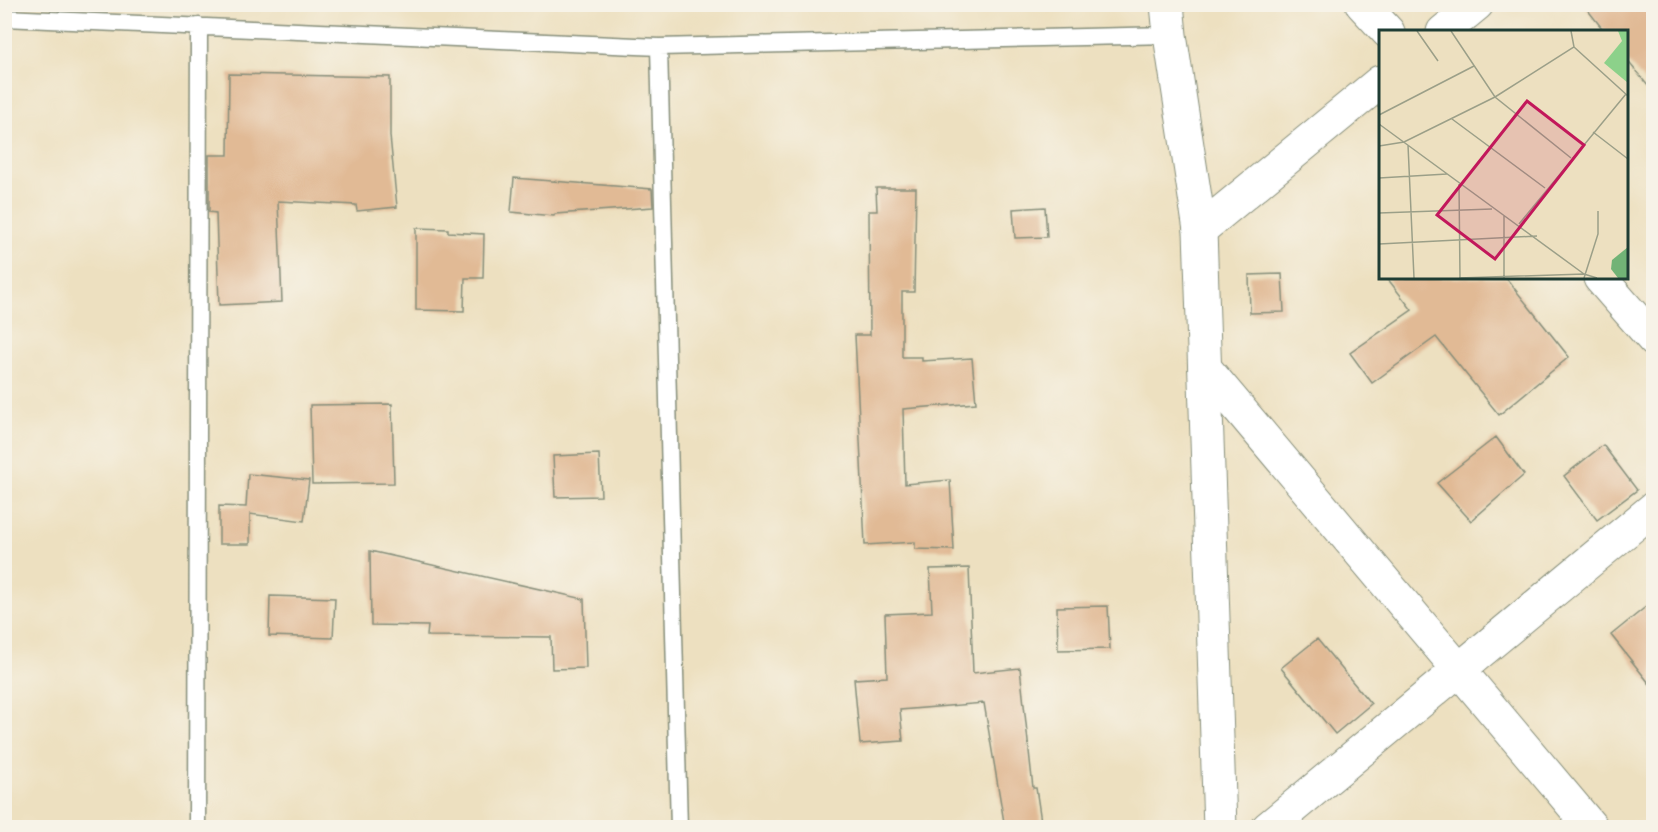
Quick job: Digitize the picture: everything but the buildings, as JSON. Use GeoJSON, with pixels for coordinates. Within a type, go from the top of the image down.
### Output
{"type":"FeatureCollection","features":[{"type":"Feature","properties":{"kind":"street"},"geometry":{"type":"LineString","coordinates":[[1362,4],[1386,30]]}},
{"type":"Feature","properties":{"kind":"street"},"geometry":{"type":"LineString","coordinates":[[1445,30],[1477,4]]}},
{"type":"Feature","properties":{"kind":"street"},"geometry":{"type":"LineString","coordinates":[[1168,20],[1200,230],[1220,828]]}},
{"type":"Feature","properties":{"kind":"street"},"geometry":{"type":"LineString","coordinates":[[1200,230],[1379,83]]}},
{"type":"Feature","properties":{"kind":"street"},"geometry":{"type":"LineString","coordinates":[[1601,279],[1653,340]]}},
{"type":"Feature","properties":{"kind":"street"},"geometry":{"type":"LineString","coordinates":[[1205,368],[1592,828]]}},
{"type":"Feature","properties":{"kind":"street"},"geometry":{"type":"LineString","coordinates":[[1268,828],[1653,508]]}},
{"type":"Feature","properties":{"kind":"lane"},"geometry":{"type":"LineString","coordinates":[[4,18],[659,47],[1168,20]]}},
{"type":"Feature","properties":{"kind":"lane"},"geometry":{"type":"LineString","coordinates":[[197,828],[199,26]]}},
{"type":"Feature","properties":{"kind":"lane"},"geometry":{"type":"LineString","coordinates":[[659,47],[679,828]]}}]}
